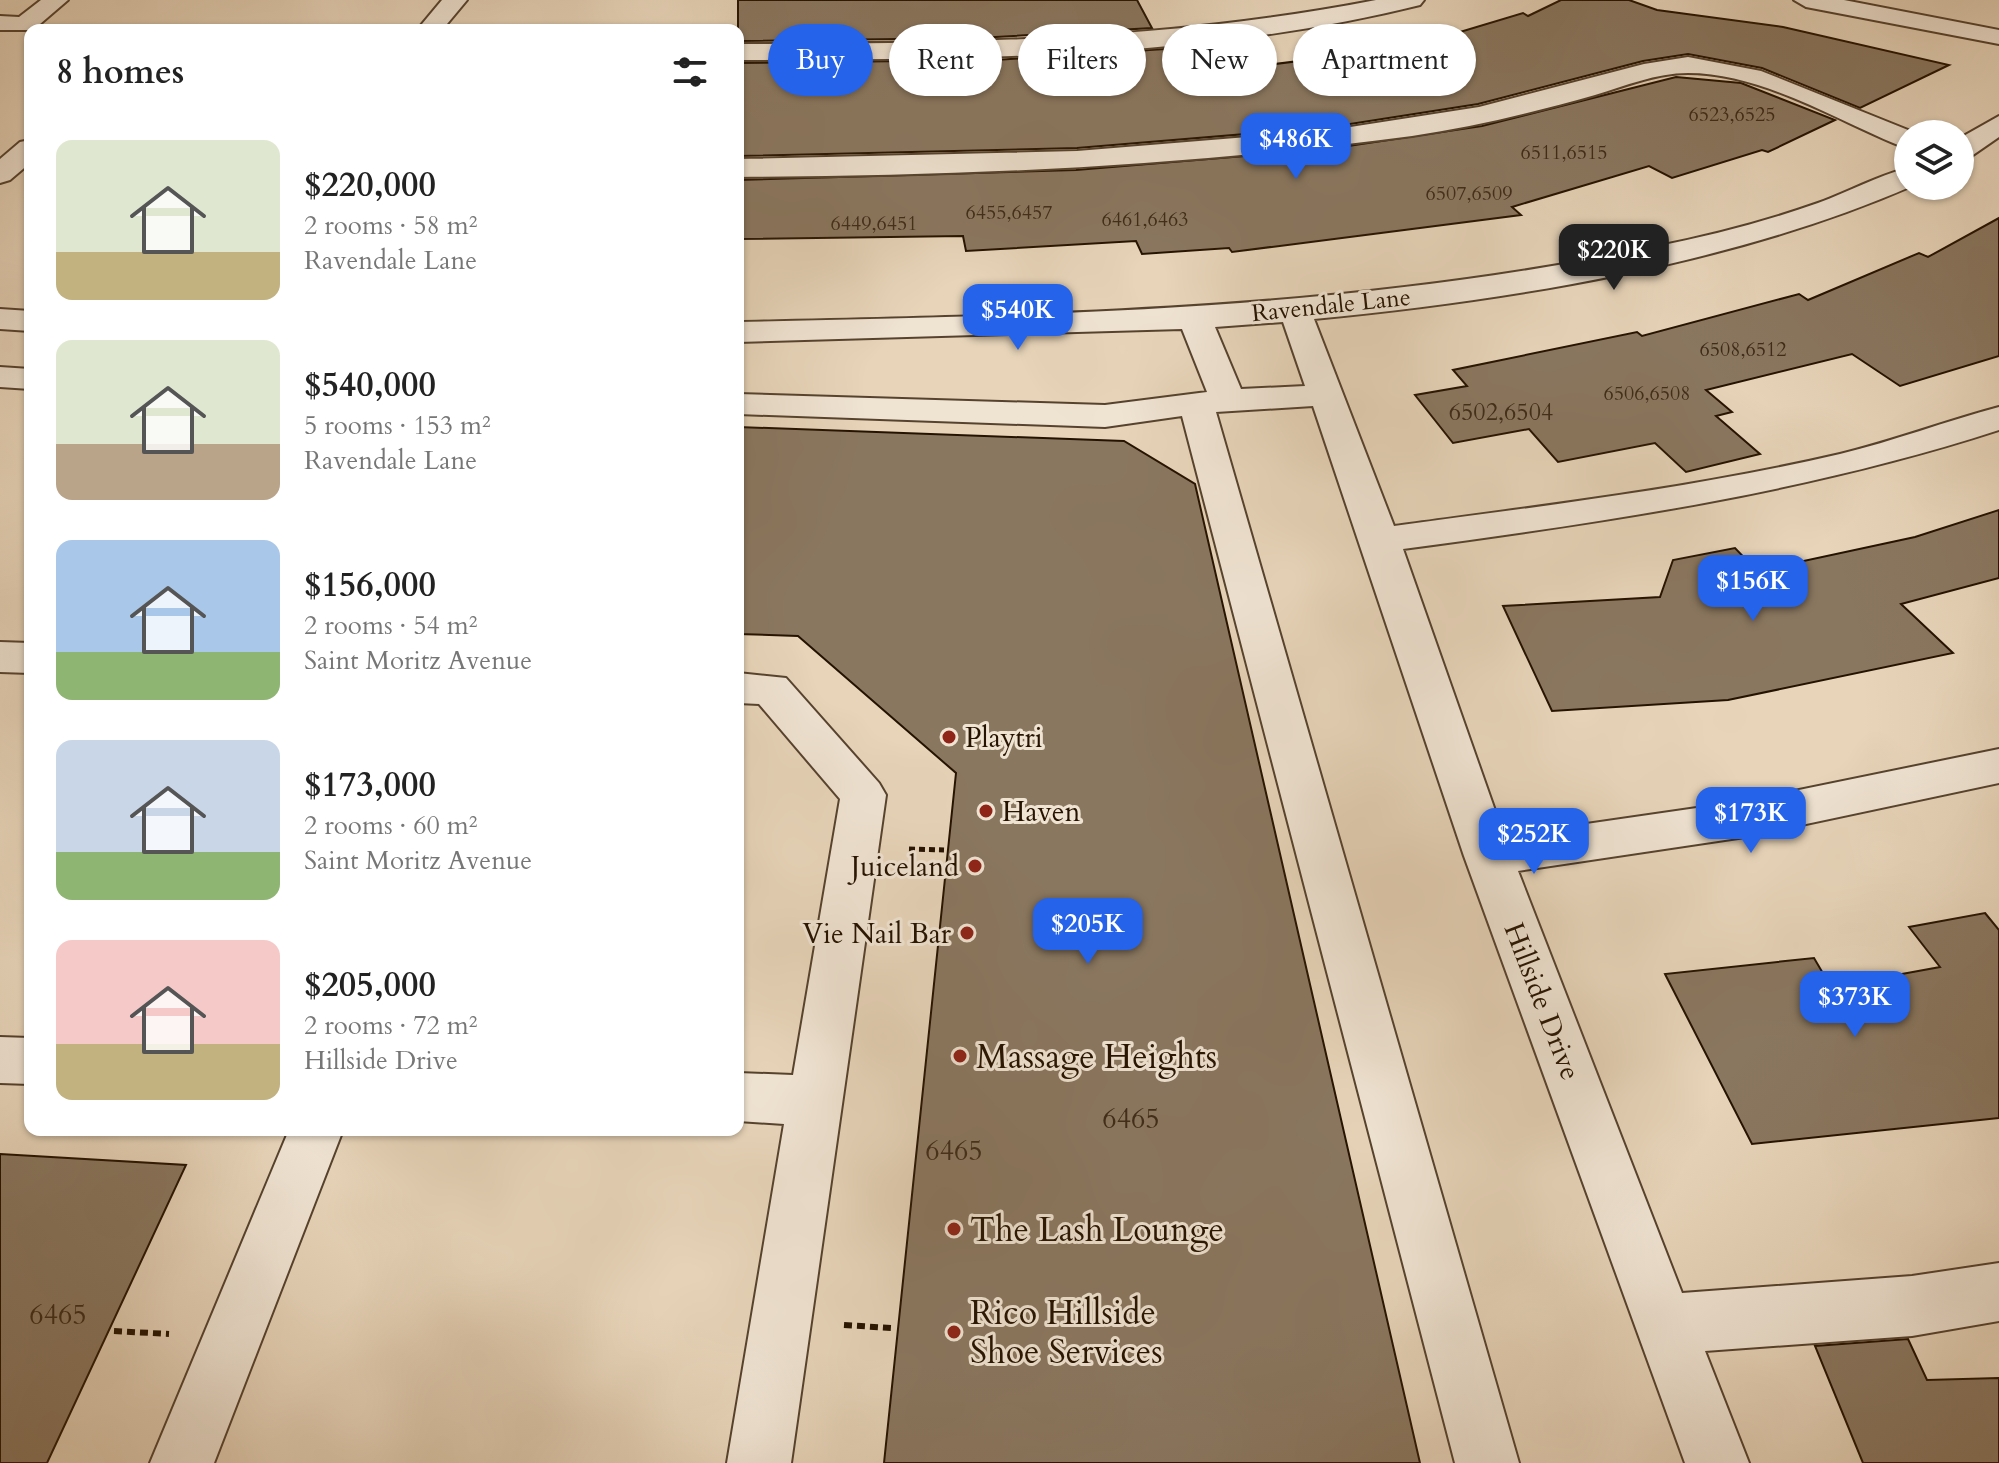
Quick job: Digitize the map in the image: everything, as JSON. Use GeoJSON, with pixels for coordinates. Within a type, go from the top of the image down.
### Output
{"type":"FeatureCollection","features":[{"type":"Feature","properties":{"kind":"street"},"geometry":{"type":"LineString","coordinates":[[25,24],[56,0]]}},
{"type":"Feature","properties":{"kind":"street"},"geometry":{"type":"LineString","coordinates":[[434,24],[455,0]]}},
{"type":"Feature","properties":{"kind":"street"},"geometry":{"type":"LineString","coordinates":[[744,52],[1017,45],[1204,34],[1346,15],[1412,0]]}},
{"type":"Feature","properties":{"kind":"street"},"geometry":{"type":"LineString","coordinates":[[1806,0],[1999,37]]}},
{"type":"Feature","properties":{"kind":"street"},"geometry":{"type":"LineString","coordinates":[[0,23],[24,25]]}},
{"type":"Feature","properties":{"kind":"street"},"geometry":{"type":"LineString","coordinates":[[744,168],[1153,157],[1307,142],[1467,118],[1589,88],[1662,65],[1705,66],[1749,76],[1894,133]]}},
{"type":"Feature","properties":{"kind":"street"},"geometry":{"type":"LineString","coordinates":[[1974,141],[1999,124]]}},
{"type":"Feature","properties":{"kind":"street"},"geometry":{"type":"LineString","coordinates":[[0,132],[24,134]]}},
{"type":"Feature","properties":{"kind":"street"},"geometry":{"type":"LineString","coordinates":[[0,174],[24,153]]}},
{"type":"Feature","properties":{"kind":"street","name":"Ravendale Lane"},"geometry":{"type":"LineString","coordinates":[[744,332],[1295,311],[1488,287],[1675,254],[1804,216],[1894,182]]}},
{"type":"Feature","properties":{"kind":"street","name":"Hillside Drive"},"geometry":{"type":"LineString","coordinates":[[1295,311],[1380,540],[1488,856],[1717,1463]]}},
{"type":"Feature","properties":{"kind":"street"},"geometry":{"type":"LineString","coordinates":[[1194,317],[1212,402],[1487,1463]]}},
{"type":"Feature","properties":{"kind":"street"},"geometry":{"type":"LineString","coordinates":[[0,319],[24,321]]}},
{"type":"Feature","properties":{"kind":"street"},"geometry":{"type":"LineString","coordinates":[[0,377],[24,379]]}},
{"type":"Feature","properties":{"kind":"street"},"geometry":{"type":"LineString","coordinates":[[744,404],[1105,416],[1212,402],[1326,395]]}},
{"type":"Feature","properties":{"kind":"street"},"geometry":{"type":"LineString","coordinates":[[1380,540],[1608,509],[1799,475],[1999,418]]}},
{"type":"Feature","properties":{"kind":"street"},"geometry":{"type":"LineString","coordinates":[[0,657],[24,658]]}},
{"type":"Feature","properties":{"kind":"street"},"geometry":{"type":"LineString","coordinates":[[744,688],[771,689],[863,795],[759,1463]]}},
{"type":"Feature","properties":{"kind":"street"},"geometry":{"type":"LineString","coordinates":[[1488,856],[1585,846],[1799,811],[1999,766]]}},
{"type":"Feature","properties":{"kind":"street"},"geometry":{"type":"LineString","coordinates":[[0,1060],[24,1061]]}},
{"type":"Feature","properties":{"kind":"street"},"geometry":{"type":"LineString","coordinates":[[744,1097],[817,1101]]}},
{"type":"Feature","properties":{"kind":"street"},"geometry":{"type":"LineString","coordinates":[[182,1463],[314,1136]]}},
{"type":"Feature","properties":{"kind":"street"},"geometry":{"type":"LineString","coordinates":[[1664,1324],[1912,1306],[1999,1292]]}},
{"type":"Feature","properties":{"kind":"building"},"geometry":{"type":"Polygon","coordinates":[[[738,0],[1137,0],[1152,28],[1146,28],[1146,24],[1018,24],[1018,36],[1002,37],[1002,24],[889,24],[889,39],[873,39],[873,24],[768,24],[768,41],[744,41],[744,24],[738,24],[738,0]]]}},
{"type":"Feature","properties":{"kind":"building"},"geometry":{"type":"Polygon","coordinates":[[[1561,0],[1629,0],[1657,10],[1783,27],[1949,65],[1860,108],[1762,68],[1688,54],[1643,61],[1478,104],[1331,127],[1077,148],[744,156],[744,63],[768,63],[768,96],[873,96],[873,61],[889,61],[889,96],[1002,96],[1002,60],[1018,59],[1018,96],[1146,96],[1146,50],[1162,49],[1162,96],[1277,96],[1277,64],[1293,62],[1293,96],[1476,96],[1476,27],[1523,13],[1528,16],[1561,0]]]}},
{"type":"Feature","properties":{"kind":"building"},"geometry":{"type":"Polygon","coordinates":[[[1676,77],[1741,83],[1835,120],[1768,152],[1762,150],[1672,178],[1649,166],[1512,207],[1521,215],[1232,252],[1229,248],[1142,254],[1136,241],[966,251],[963,236],[744,239],[744,180],[1076,170],[1328,149],[1482,126],[1676,77]]]}},
{"type":"Feature","properties":{"kind":"building"},"geometry":{"type":"Polygon","coordinates":[[[1999,218],[1999,356],[1900,386],[1852,354],[1706,390],[1732,412],[1716,416],[1760,454],[1686,472],[1655,443],[1558,462],[1529,429],[1453,443],[1415,395],[1467,386],[1453,370],[1637,332],[1642,336],[1799,294],[1808,300],[1919,253],[1928,257],[1999,218]]]}},
{"type":"Feature","properties":{"kind":"building"},"geometry":{"type":"Polygon","coordinates":[[[744,427],[1124,441],[1195,484],[1420,1463],[884,1463],[956,773],[798,636],[744,634],[744,427]]]}},
{"type":"Feature","properties":{"kind":"building"},"geometry":{"type":"Polygon","coordinates":[[[1999,510],[1999,578],[1901,604],[1953,653],[1728,700],[1552,711],[1503,606],[1660,597],[1673,560],[1735,548],[1757,571],[1915,537],[1999,510]]]}},
{"type":"Feature","properties":{"kind":"building"},"geometry":{"type":"Polygon","coordinates":[[[1985,913],[1999,930],[1999,1118],[1752,1144],[1665,974],[1814,958],[1831,987],[1940,967],[1909,927],[1985,913]]]}},
{"type":"Feature","properties":{"kind":"building"},"geometry":{"type":"Polygon","coordinates":[[[0,1154],[186,1165],[47,1463],[0,1463],[0,1154]]]}},
{"type":"Feature","properties":{"kind":"building"},"geometry":{"type":"Polygon","coordinates":[[[1908,1339],[1927,1380],[1999,1378],[1999,1463],[1863,1463],[1815,1346],[1908,1339]]]}},
{"type":"Feature","properties":{"kind":"place","name":"Playtri"},"geometry":{"type":"Point","coordinates":[949,737]}},
{"type":"Feature","properties":{"kind":"place","name":"Haven"},"geometry":{"type":"Point","coordinates":[986,811]}},
{"type":"Feature","properties":{"kind":"place","name":"Juiceland"},"geometry":{"type":"Point","coordinates":[975,866]}},
{"type":"Feature","properties":{"kind":"place","name":"Vie Nail Bar"},"geometry":{"type":"Point","coordinates":[967,933]}},
{"type":"Feature","properties":{"kind":"place","name":"Massage Heights"},"geometry":{"type":"Point","coordinates":[960,1056]}},
{"type":"Feature","properties":{"kind":"place","name":"The Lash Lounge"},"geometry":{"type":"Point","coordinates":[954,1229]}},
{"type":"Feature","properties":{"kind":"place","name":"Rico Hillside Shoe Services"},"geometry":{"type":"Point","coordinates":[954,1332]}}]}
